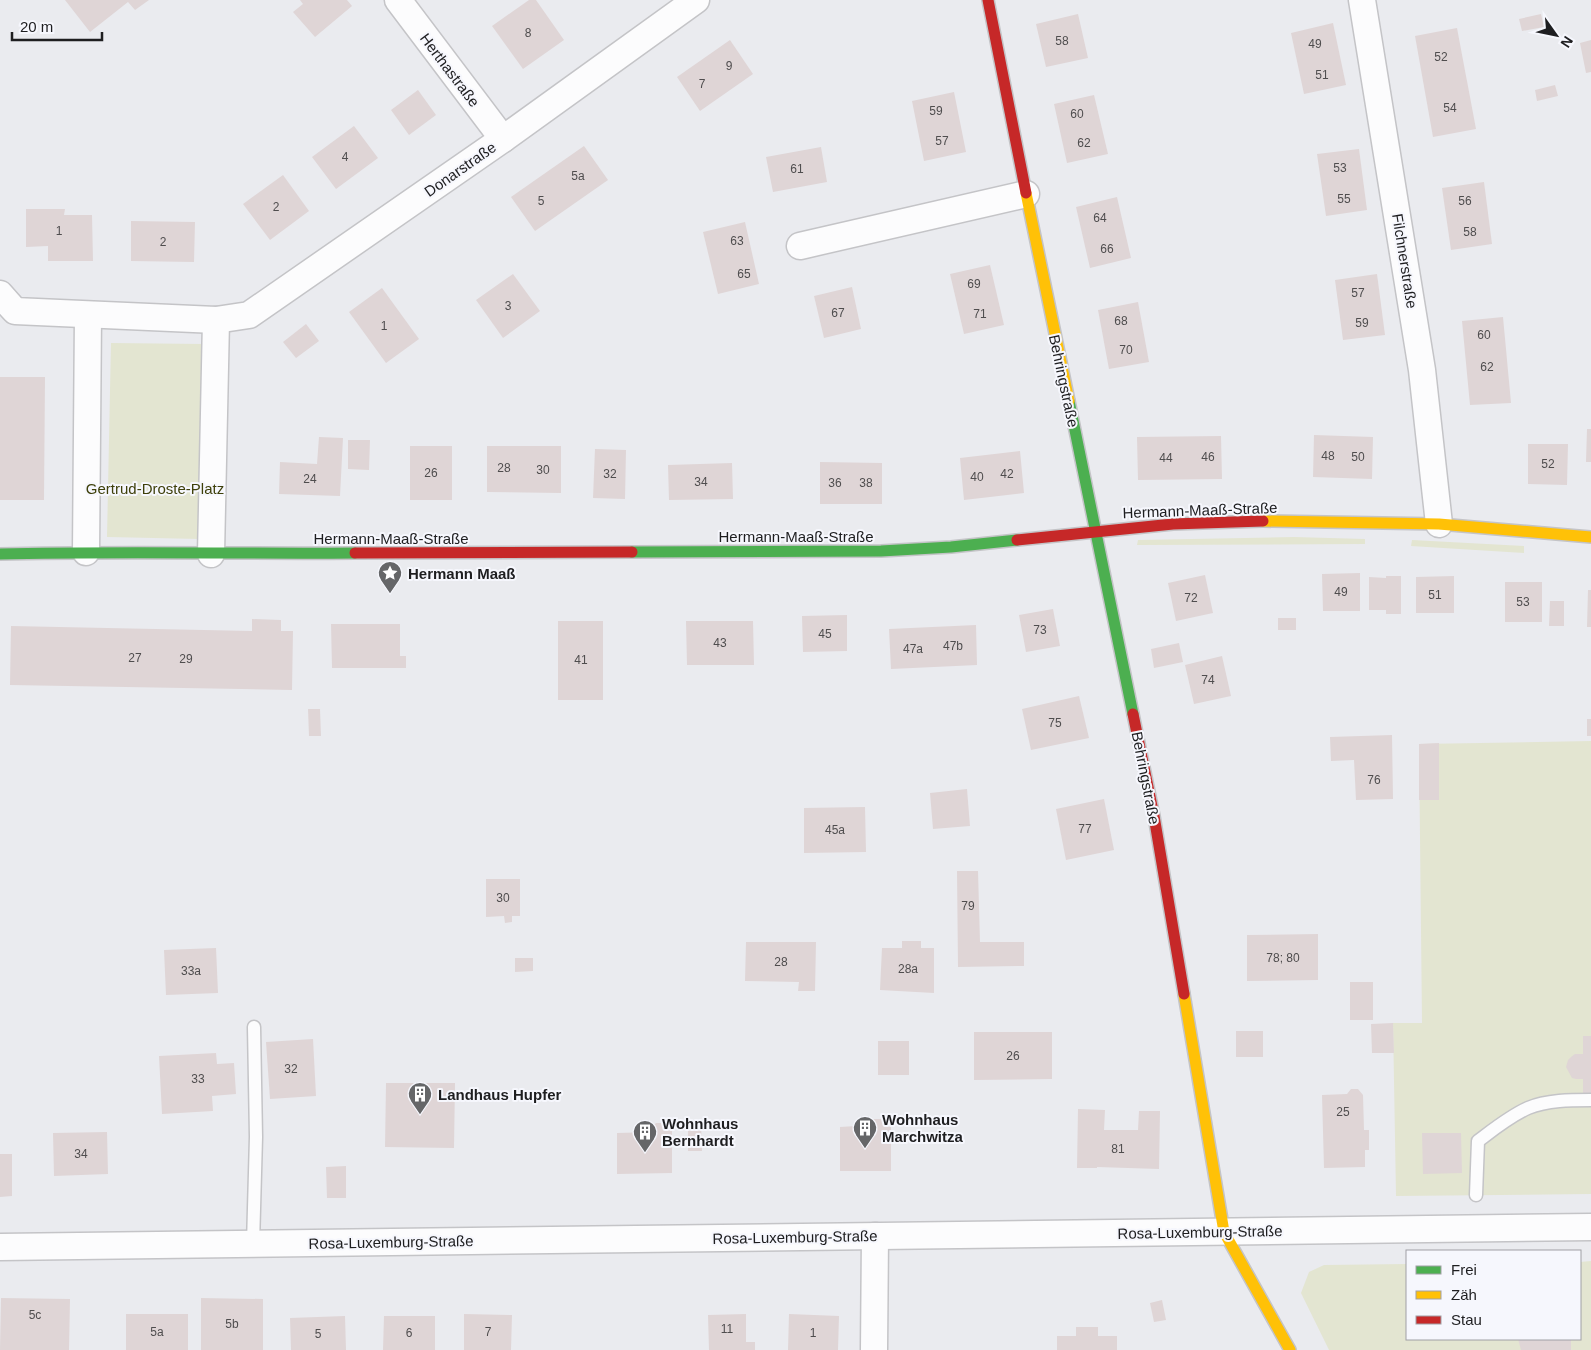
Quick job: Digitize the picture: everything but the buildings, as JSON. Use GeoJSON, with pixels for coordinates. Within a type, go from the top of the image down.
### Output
{"type":"FeatureCollection","features":[{"type":"Feature","properties":{"kind":"street","name":"Herthastraße"},"geometry":{"type":"LineString","coordinates":[[398,0],[503,139]]}},
{"type":"Feature","properties":{"kind":"street","name":"Donarstraße"},"geometry":{"type":"LineString","coordinates":[[216,320],[249,315],[503,139],[696,0]]}},
{"type":"Feature","properties":{"kind":"street","name":"Behringstraße"},"geometry":{"type":"LineString","coordinates":[[988,0],[1154,816],[1224,1232],[1290,1350]]}},
{"type":"Feature","properties":{"kind":"street","name":"Filchnerstraße"},"geometry":{"type":"LineString","coordinates":[[1362,0],[1422,370],[1439,524]]}},
{"type":"Feature","properties":{"kind":"street"},"geometry":{"type":"LineString","coordinates":[[800,246],[1026,194]]}},
{"type":"Feature","properties":{"kind":"street"},"geometry":{"type":"LineString","coordinates":[[0,294],[15,311],[216,320],[211,554]]}},
{"type":"Feature","properties":{"kind":"street"},"geometry":{"type":"LineString","coordinates":[[86,552],[88,315]]}},
{"type":"Feature","properties":{"kind":"street","name":"Hermann-Maaß-Straße"},"geometry":{"type":"LineString","coordinates":[[0,554],[86,552],[211,554],[881,551],[951,547],[1173,524],[1264,521],[1439,524],[1591,537]]}},
{"type":"Feature","properties":{"kind":"street","name":"Rosa-Luxemburg-Straße"},"geometry":{"type":"LineString","coordinates":[[0,1247],[1591,1227]]}},
{"type":"Feature","properties":{"kind":"street"},"geometry":{"type":"LineString","coordinates":[[874,1350],[875,1236]]}},
{"type":"Feature","properties":{"kind":"lane"},"geometry":{"type":"LineString","coordinates":[[253,1244],[256,1137],[254,1026]]}},
{"type":"Feature","properties":{"kind":"lane"},"geometry":{"type":"LineString","coordinates":[[1476,1195],[1478,1141],[1504,1122],[1529,1108],[1562,1101],[1591,1100]]}},
{"type":"Feature","properties":{"kind":"green space","name":"Gertrud-Droste-Platz"},"geometry":{"type":"Polygon","coordinates":[[[111,343],[204,344],[200,539],[107,537],[111,343]]]}},
{"type":"Feature","properties":{"kind":"green space"},"geometry":{"type":"Polygon","coordinates":[[[1294,537],[1365,539],[1365,544],[1137,545],[1138,540],[1294,537]]]}},
{"type":"Feature","properties":{"kind":"green space"},"geometry":{"type":"Polygon","coordinates":[[[1412,540],[1524,546],[1524,553],[1411,546],[1412,540]]]}},
{"type":"Feature","properties":{"kind":"green space"},"geometry":{"type":"Polygon","coordinates":[[[1591,741],[1591,1194],[1396,1196],[1393,1023],[1422,1023],[1419,744],[1591,741]]]}},
{"type":"Feature","properties":{"kind":"green space"},"geometry":{"type":"Polygon","coordinates":[[[1591,1261],[1591,1350],[1329,1350],[1301,1293],[1309,1272],[1324,1265],[1406,1264],[1406,1340],[1581,1340],[1581,1262],[1591,1261]]]}},
{"type":"Feature","properties":{"kind":"traffic: fast"},"geometry":{"type":"LineString","coordinates":[[1069,401],[1133,714]]}},
{"type":"Feature","properties":{"kind":"traffic: fast"},"geometry":{"type":"LineString","coordinates":[[632,552],[881,551],[951,547],[1017,540]]}},
{"type":"Feature","properties":{"kind":"traffic: fast"},"geometry":{"type":"LineString","coordinates":[[0,554],[355,553]]}},
{"type":"Feature","properties":{"kind":"traffic: slow"},"geometry":{"type":"LineString","coordinates":[[1026,193],[1069,401]]}},
{"type":"Feature","properties":{"kind":"traffic: slow"},"geometry":{"type":"LineString","coordinates":[[1263,521],[1439,524],[1591,537]]}},
{"type":"Feature","properties":{"kind":"traffic: slow"},"geometry":{"type":"LineString","coordinates":[[1184,994],[1224,1232],[1290,1350]]}},
{"type":"Feature","properties":{"kind":"traffic: jam"},"geometry":{"type":"LineString","coordinates":[[988,0],[1026,193]]}},
{"type":"Feature","properties":{"kind":"traffic: jam"},"geometry":{"type":"LineString","coordinates":[[1017,540],[1173,524],[1263,521]]}},
{"type":"Feature","properties":{"kind":"traffic: jam"},"geometry":{"type":"LineString","coordinates":[[355,553],[632,552]]}},
{"type":"Feature","properties":{"kind":"traffic: jam"},"geometry":{"type":"LineString","coordinates":[[1133,714],[1154,816],[1184,994]]}},
{"type":"Feature","properties":{"kind":"place","name":"Hermann Maaß"},"geometry":{"type":"Point","coordinates":[390,594]}},
{"type":"Feature","properties":{"kind":"place","name":"Landhaus Hupfer"},"geometry":{"type":"Point","coordinates":[420,1115]}},
{"type":"Feature","properties":{"kind":"place","name":"Wohnhaus Marchwitza"},"geometry":{"type":"Point","coordinates":[865,1149]}},
{"type":"Feature","properties":{"kind":"place","name":"Wohnhaus Bernhardt"},"geometry":{"type":"Point","coordinates":[645,1153]}}]}
